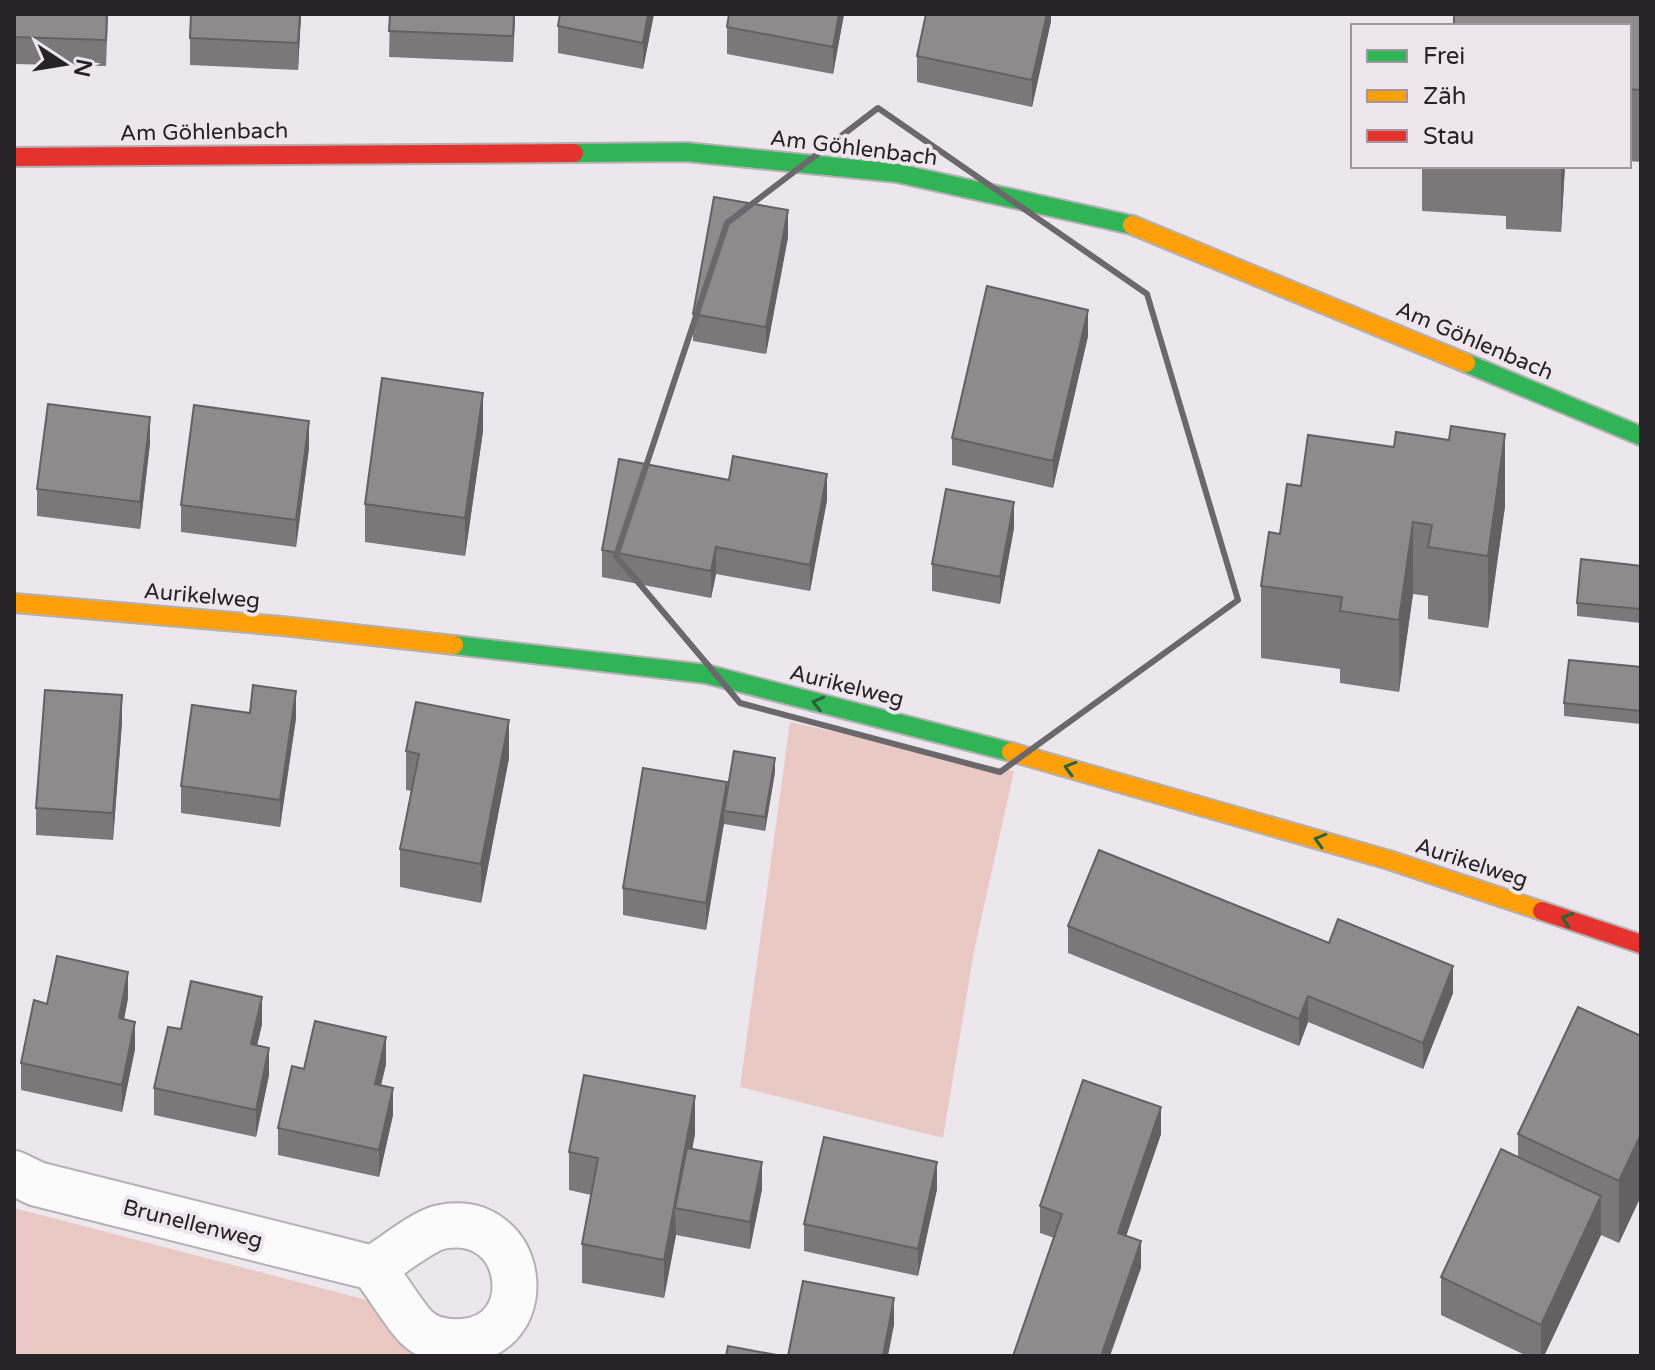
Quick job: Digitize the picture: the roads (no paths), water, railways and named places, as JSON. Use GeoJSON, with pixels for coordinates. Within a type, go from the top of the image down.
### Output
{"type":"FeatureCollection","features":[{"type":"Feature","properties":{"kind":"street","name":"Am Göhlenbach"},"geometry":{"type":"LineString","coordinates":[[14,157],[686,152],[897,173],[1131,224],[1641,436]]}},
{"type":"Feature","properties":{"kind":"street","name":"Aurikelweg"},"geometry":{"type":"LineString","coordinates":[[14,603],[282,626],[706,674],[1073,769],[1389,860],[1641,944]]}},
{"type":"Feature","properties":{"kind":"street","name":"Brunellenweg"},"geometry":{"type":"LineString","coordinates":[[14,1173],[37,1184],[373,1268]]}}]}
